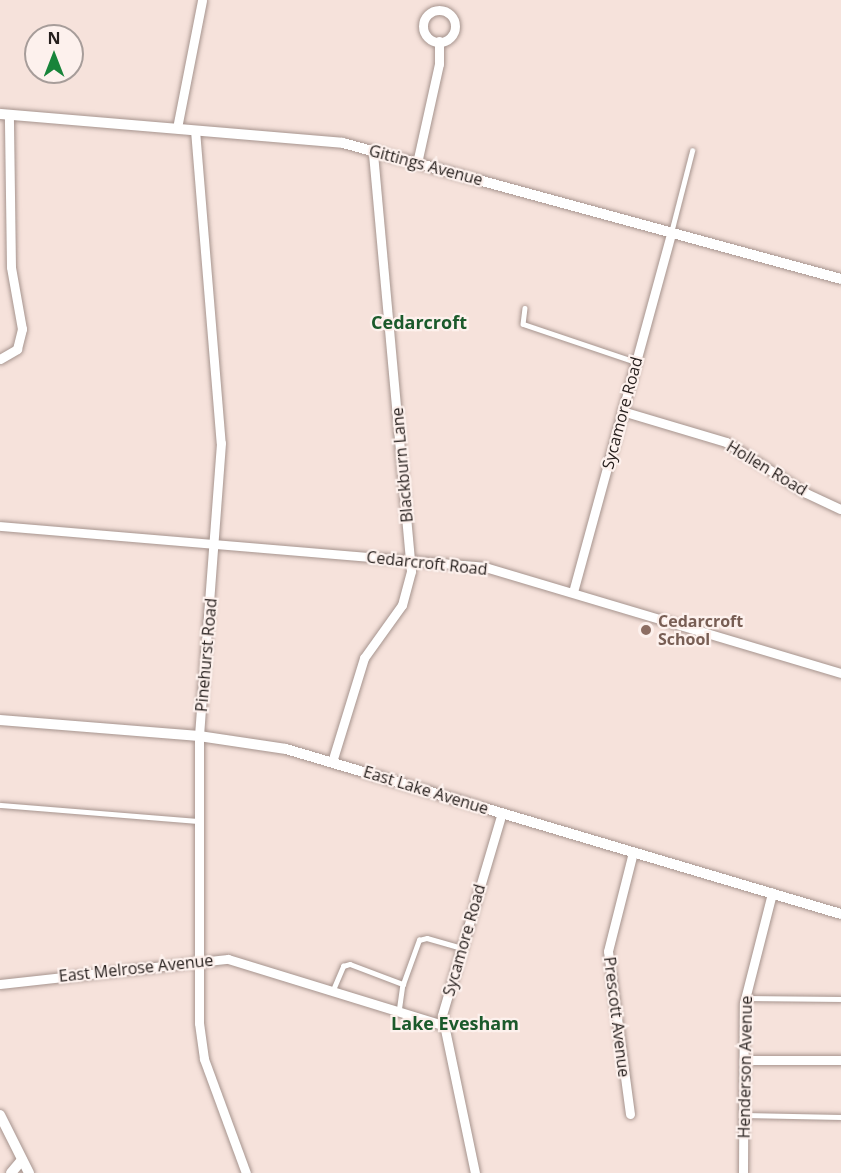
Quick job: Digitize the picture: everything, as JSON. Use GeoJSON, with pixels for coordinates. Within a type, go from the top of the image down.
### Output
{"type":"FeatureCollection","features":[{"type":"Feature","properties":{"kind":"street"},"geometry":{"type":"LineString","coordinates":[[177,128],[202,0]]}},
{"type":"Feature","properties":{"kind":"street"},"geometry":{"type":"LineString","coordinates":[[417,163],[439,64],[440,41]]}},
{"type":"Feature","properties":{"kind":"street"},"geometry":{"type":"LineString","coordinates":[[0,359],[17,349],[22,329],[11,267],[5,114]]}},
{"type":"Feature","properties":{"kind":"street","name":"Gittings Avenue"},"geometry":{"type":"LineString","coordinates":[[5,114],[326,141],[373,150],[841,279]]}},
{"type":"Feature","properties":{"kind":"street","name":"Pinehurst Road"},"geometry":{"type":"LineString","coordinates":[[195,130],[221,423],[215,544],[199,736],[197,960],[204,1059],[246,1173]]}},
{"type":"Feature","properties":{"kind":"street","name":"Blackburn Lane"},"geometry":{"type":"LineString","coordinates":[[332,762],[367,651],[404,600],[410,560],[373,150]]}},
{"type":"Feature","properties":{"kind":"street","name":"Sycamore Road"},"geometry":{"type":"LineString","coordinates":[[573,592],[671,233]]}},
{"type":"Feature","properties":{"kind":"street","name":"Hollen Road"},"geometry":{"type":"LineString","coordinates":[[622,411],[726,442],[806,493],[841,509]]}},
{"type":"Feature","properties":{"kind":"street","name":"Cedarcroft Road"},"geometry":{"type":"LineString","coordinates":[[0,526],[485,567],[841,673]]}},
{"type":"Feature","properties":{"kind":"street","name":"East Lake Avenue"},"geometry":{"type":"LineString","coordinates":[[0,720],[262,743],[841,914]]}},
{"type":"Feature","properties":{"kind":"street","name":"Sycamore Road"},"geometry":{"type":"LineString","coordinates":[[475,1173],[442,1025],[502,813]]}},
{"type":"Feature","properties":{"kind":"street","name":"Prescott Avenue"},"geometry":{"type":"LineString","coordinates":[[630,1114],[608,951],[633,852]]}},
{"type":"Feature","properties":{"kind":"street","name":"Henderson Avenue"},"geometry":{"type":"LineString","coordinates":[[743,1173],[745,998],[772,893]]}},
{"type":"Feature","properties":{"kind":"street","name":"East Melrose Avenue"},"geometry":{"type":"LineString","coordinates":[[0,984],[197,960],[238,960],[442,1025]]}},
{"type":"Feature","properties":{"kind":"street"},"geometry":{"type":"LineString","coordinates":[[744,1060],[841,1060]]}},
{"type":"Feature","properties":{"kind":"street"},"geometry":{"type":"LineString","coordinates":[[0,1115],[29,1173]]}},
{"type":"Feature","properties":{"kind":"street"},"geometry":{"type":"LineString","coordinates":[[11,1173],[22,1160]]}},
{"type":"Feature","properties":{"kind":"lane"},"geometry":{"type":"LineString","coordinates":[[671,233],[692,151]]}},
{"type":"Feature","properties":{"kind":"lane"},"geometry":{"type":"LineString","coordinates":[[525,308],[523,324],[636,362]]}},
{"type":"Feature","properties":{"kind":"lane"},"geometry":{"type":"LineString","coordinates":[[0,805],[198,821]]}},
{"type":"Feature","properties":{"kind":"lane"},"geometry":{"type":"LineString","coordinates":[[399,1011],[403,984],[419,940],[427,938],[462,949]]}},
{"type":"Feature","properties":{"kind":"lane"},"geometry":{"type":"LineString","coordinates":[[333,990],[344,966],[350,964],[403,984]]}},
{"type":"Feature","properties":{"kind":"lane"},"geometry":{"type":"LineString","coordinates":[[745,998],[841,999]]}},
{"type":"Feature","properties":{"kind":"lane"},"geometry":{"type":"LineString","coordinates":[[744,1115],[841,1117]]}},
{"type":"Feature","properties":{"kind":"place","name":"Cedarcroft School"},"geometry":{"type":"Point","coordinates":[646,630]}},
{"type":"Feature","properties":{"kind":"district","name":"Cedarcroft"},"geometry":{"type":"Point","coordinates":[419,322]}},
{"type":"Feature","properties":{"kind":"district","name":"Lake Evesham"},"geometry":{"type":"Point","coordinates":[455,1023]}}]}
